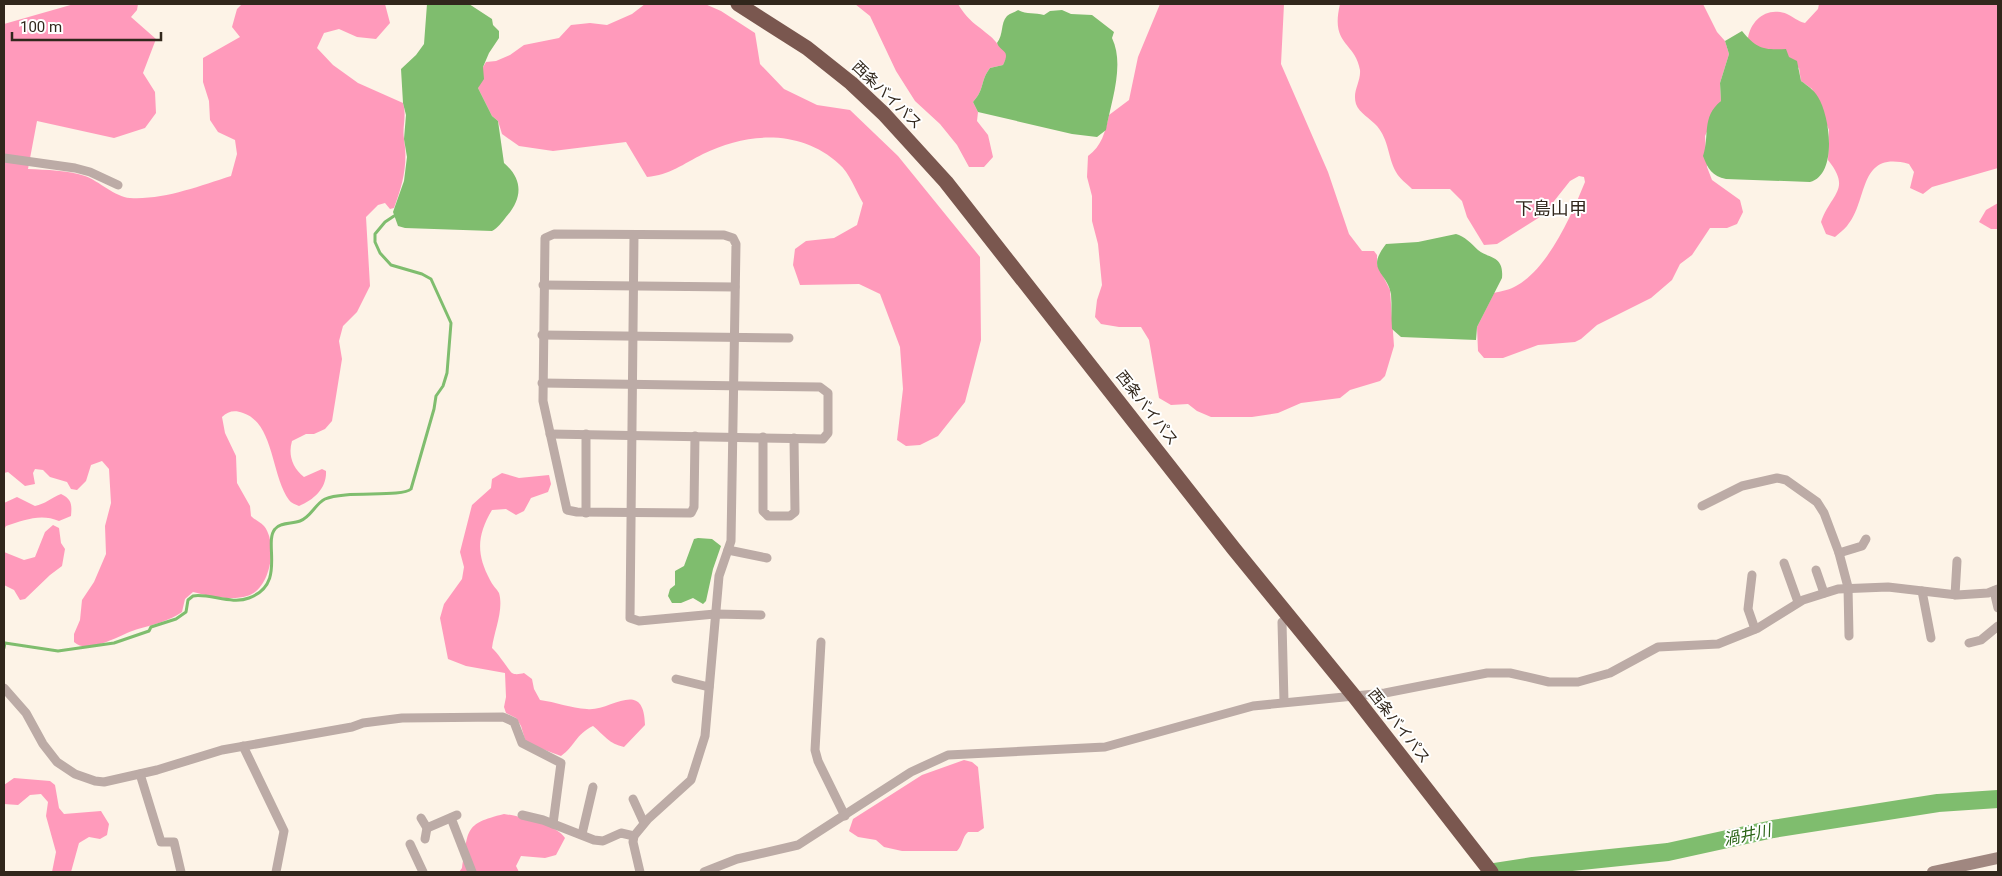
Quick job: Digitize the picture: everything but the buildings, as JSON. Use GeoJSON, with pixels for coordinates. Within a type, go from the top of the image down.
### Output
{"type":"FeatureCollection","features":[{"type":"Feature","properties":{"kind":"highway","name":"西条バイパス"},"geometry":{"type":"LineString","coordinates":[[738,4],[807,48],[851,83],[910,142],[1003,253],[1234,549],[1354,696],[1491,872]]}},
{"type":"Feature","properties":{"kind":"street"},"geometry":{"type":"LineString","coordinates":[[4,158],[74,168],[90,172],[118,185]]}},
{"type":"Feature","properties":{"kind":"street"},"geometry":{"type":"LineString","coordinates":[[634,234],[630,618],[639,621],[715,614],[761,616]]}},
{"type":"Feature","properties":{"kind":"street"},"geometry":{"type":"LineString","coordinates":[[640,872],[633,842],[634,836],[644,823],[688,783],[694,774],[705,736],[720,576],[731,541],[736,244],[729,236],[634,234],[549,236],[543,243],[542,383],[564,507],[571,512],[688,514],[693,511],[695,436]]}},
{"type":"Feature","properties":{"kind":"street"},"geometry":{"type":"LineString","coordinates":[[543,285],[735,287]]}},
{"type":"Feature","properties":{"kind":"street"},"geometry":{"type":"LineString","coordinates":[[542,334],[789,338]]}},
{"type":"Feature","properties":{"kind":"street"},"geometry":{"type":"LineString","coordinates":[[542,383],[820,387],[827,390],[827,437],[823,439],[550,434]]}},
{"type":"Feature","properties":{"kind":"street"},"geometry":{"type":"LineString","coordinates":[[586,434],[586,512]]}},
{"type":"Feature","properties":{"kind":"street"},"geometry":{"type":"LineString","coordinates":[[763,437],[763,512],[768,516],[790,516],[795,512],[794,438]]}},
{"type":"Feature","properties":{"kind":"street"},"geometry":{"type":"LineString","coordinates":[[1702,506],[1742,486],[1782,478],[1817,502],[1824,513],[1839,553],[1848,588],[1849,636]]}},
{"type":"Feature","properties":{"kind":"street"},"geometry":{"type":"LineString","coordinates":[[1839,553],[1862,546],[1866,539]]}},
{"type":"Feature","properties":{"kind":"street"},"geometry":{"type":"LineString","coordinates":[[728,550],[766,558]]}},
{"type":"Feature","properties":{"kind":"street"},"geometry":{"type":"LineString","coordinates":[[1955,595],[1957,561]]}},
{"type":"Feature","properties":{"kind":"street"},"geometry":{"type":"LineString","coordinates":[[1784,563],[1798,602]]}},
{"type":"Feature","properties":{"kind":"street"},"geometry":{"type":"LineString","coordinates":[[1816,570],[1824,593]]}},
{"type":"Feature","properties":{"kind":"street"},"geometry":{"type":"LineString","coordinates":[[1752,575],[1748,609],[1755,629]]}},
{"type":"Feature","properties":{"kind":"street"},"geometry":{"type":"LineString","coordinates":[[704,872],[731,861],[798,845],[911,772],[948,755],[1105,747],[1245,708],[1284,702],[1354,696],[1428,685],[1487,673],[1510,672],[1549,682],[1589,680],[1610,673],[1658,647],[1718,644],[1755,629],[1798,602],[1824,593],[1848,588],[1888,587],[1955,595],[1996,590],[1998,608]]}},
{"type":"Feature","properties":{"kind":"street"},"geometry":{"type":"LineString","coordinates":[[1922,591],[1931,638]]}},
{"type":"Feature","properties":{"kind":"street"},"geometry":{"type":"LineString","coordinates":[[1284,702],[1282,622],[1290,616]]}},
{"type":"Feature","properties":{"kind":"street"},"geometry":{"type":"LineString","coordinates":[[1969,643],[1981,640],[1998,626]]}},
{"type":"Feature","properties":{"kind":"street"},"geometry":{"type":"LineString","coordinates":[[821,642],[815,750],[818,761],[845,816]]}},
{"type":"Feature","properties":{"kind":"street"},"geometry":{"type":"LineString","coordinates":[[676,679],[709,687]]}},
{"type":"Feature","properties":{"kind":"street"},"geometry":{"type":"LineString","coordinates":[[4,688],[26,713],[50,755],[65,768],[95,781],[104,782],[140,774],[186,759],[243,746],[352,727],[368,722],[411,718],[503,717],[514,722],[522,743],[528,748],[561,763],[553,824]]}},
{"type":"Feature","properties":{"kind":"street"},"geometry":{"type":"LineString","coordinates":[[243,746],[284,831],[276,872]]}},
{"type":"Feature","properties":{"kind":"street"},"geometry":{"type":"LineString","coordinates":[[140,774],[161,842],[174,842],[181,872]]}},
{"type":"Feature","properties":{"kind":"street"},"geometry":{"type":"LineString","coordinates":[[582,834],[592,787]]}},
{"type":"Feature","properties":{"kind":"street"},"geometry":{"type":"LineString","coordinates":[[633,799],[644,823]]}},
{"type":"Feature","properties":{"kind":"street"},"geometry":{"type":"LineString","coordinates":[[522,815],[582,834],[594,840],[603,841],[621,833],[634,836]]}},
{"type":"Feature","properties":{"kind":"street"},"geometry":{"type":"LineString","coordinates":[[427,828],[454,817],[472,872]]}},
{"type":"Feature","properties":{"kind":"street"},"geometry":{"type":"LineString","coordinates":[[421,818],[427,828],[425,839]]}},
{"type":"Feature","properties":{"kind":"street"},"geometry":{"type":"LineString","coordinates":[[410,844],[423,872]]}},
{"type":"Feature","properties":{"kind":"street"},"geometry":{"type":"LineString","coordinates":[[1933,872],[1998,858]]}},
{"type":"Feature","properties":{"kind":"shaded area"},"geometry":{"type":"Polygon","coordinates":[[[74,4],[138,4],[137,10],[131,17],[156,39],[143,73],[155,92],[156,113],[145,128],[114,138],[37,121],[28,169],[78,174],[90,178],[119,195],[130,198],[168,195],[231,176],[237,154],[235,140],[218,132],[210,120],[209,101],[203,82],[203,58],[240,37],[232,27],[237,9],[242,4],[385,4],[390,23],[376,39],[357,37],[339,29],[324,33],[317,48],[333,65],[358,83],[403,103],[405,112],[405,165],[400,191],[394,208],[390,209],[385,203],[378,205],[366,217],[370,286],[357,312],[343,326],[339,341],[342,359],[332,421],[325,429],[314,434],[306,434],[292,441],[292,460],[296,469],[304,477],[322,469],[326,471],[322,488],[314,497],[299,506],[291,502],[283,489],[261,427],[243,413],[232,412],[224,415],[222,417],[225,433],[236,456],[237,483],[250,506],[251,516],[264,526],[271,543],[270,565],[262,585],[255,592],[247,596],[234,598],[193,592],[185,599],[182,612],[172,618],[131,631],[97,645],[88,646],[80,646],[74,642],[74,634],[80,620],[82,600],[94,582],[106,554],[105,526],[111,503],[109,469],[102,461],[91,465],[86,481],[77,490],[71,489],[67,482],[50,477],[43,470],[35,469],[33,473],[35,484],[25,486],[8,472],[4,473],[4,24],[74,4]]]}},
{"type":"Feature","properties":{"kind":"shaded area"},"geometry":{"type":"Polygon","coordinates":[[[427,4],[469,4],[492,19],[493,25],[499,31],[499,38],[489,53],[483,67],[484,79],[478,88],[492,116],[498,121],[504,163],[515,176],[519,190],[511,210],[500,225],[492,231],[405,228],[398,226],[393,212],[404,181],[407,157],[404,139],[406,115],[403,103],[401,69],[416,55],[424,44],[427,4]]]}},
{"type":"Feature","properties":{"kind":"shaded area"},"geometry":{"type":"Polygon","coordinates":[[[645,4],[705,4],[721,11],[755,33],[760,64],[784,89],[817,105],[850,110],[898,156],[980,257],[981,340],[965,402],[938,436],[920,445],[906,446],[897,440],[903,389],[900,347],[880,294],[859,284],[800,285],[793,265],[795,249],[806,241],[834,238],[857,225],[863,203],[846,172],[824,153],[808,145],[791,140],[755,138],[737,141],[720,147],[670,171],[647,177],[626,142],[553,151],[519,146],[502,134],[498,121],[492,116],[478,88],[486,62],[496,61],[510,55],[524,45],[559,38],[571,25],[590,23],[607,25],[632,14],[645,4]]]}},
{"type":"Feature","properties":{"kind":"shaded area"},"geometry":{"type":"Polygon","coordinates":[[[855,4],[958,4],[969,19],[1005,50],[1007,57],[1003,65],[990,68],[973,102],[978,112],[977,121],[988,135],[993,157],[984,167],[969,167],[957,145],[940,124],[915,101],[896,71],[870,16],[855,4]]]}},
{"type":"Feature","properties":{"kind":"shaded area"},"geometry":{"type":"Polygon","coordinates":[[[1160,4],[1284,4],[1281,64],[1328,172],[1349,234],[1362,251],[1374,251],[1377,255],[1377,264],[1390,290],[1394,346],[1385,376],[1380,381],[1350,390],[1340,398],[1301,403],[1278,413],[1252,417],[1211,417],[1197,411],[1188,404],[1171,405],[1159,398],[1149,340],[1141,327],[1119,327],[1101,324],[1095,317],[1097,300],[1102,285],[1098,244],[1092,221],[1092,196],[1087,177],[1088,156],[1100,143],[1109,115],[1129,100],[1138,57],[1160,4]]]}},
{"type":"Feature","properties":{"kind":"shaded area"},"geometry":{"type":"Polygon","coordinates":[[[1340,4],[1703,4],[1717,32],[1725,41],[1729,54],[1720,83],[1721,101],[1705,136],[1707,167],[1712,180],[1740,200],[1743,212],[1737,224],[1727,228],[1710,228],[1692,255],[1680,264],[1672,280],[1651,298],[1597,325],[1581,339],[1575,342],[1538,345],[1503,358],[1484,358],[1478,351],[1477,327],[1494,293],[1516,286],[1528,278],[1538,267],[1558,240],[1585,182],[1584,177],[1579,176],[1570,181],[1543,215],[1497,244],[1484,245],[1467,217],[1462,201],[1450,189],[1412,189],[1396,172],[1381,131],[1356,104],[1355,95],[1360,70],[1353,53],[1344,42],[1338,28],[1340,4]]]}},
{"type":"Feature","properties":{"kind":"shaded area"},"geometry":{"type":"Polygon","coordinates":[[[1819,4],[1998,4],[1998,168],[1932,187],[1923,194],[1910,188],[1914,172],[1909,164],[1892,162],[1880,164],[1872,171],[1867,180],[1854,216],[1847,226],[1835,237],[1826,234],[1821,222],[1839,185],[1835,170],[1828,160],[1829,130],[1812,89],[1801,81],[1799,68],[1752,44],[1748,38],[1756,20],[1767,13],[1780,12],[1805,23],[1818,9],[1819,4]]]}},
{"type":"Feature","properties":{"kind":"shaded area"},"geometry":{"type":"Polygon","coordinates":[[[1018,10],[1044,15],[1050,11],[1062,10],[1071,14],[1092,15],[1114,32],[1112,38],[1117,60],[1116,84],[1106,130],[1097,137],[1072,134],[978,112],[973,102],[987,73],[990,68],[1003,65],[1005,60],[1006,54],[997,43],[1001,36],[1003,22],[1008,15],[1018,10]]]}},
{"type":"Feature","properties":{"kind":"shaded area"},"geometry":{"type":"Polygon","coordinates":[[[1742,31],[1756,45],[1772,49],[1786,49],[1789,57],[1797,61],[1801,81],[1815,92],[1818,97],[1826,117],[1829,144],[1828,157],[1825,168],[1819,177],[1810,182],[1721,178],[1714,174],[1705,161],[1703,156],[1708,120],[1715,107],[1721,101],[1720,83],[1729,54],[1725,41],[1742,31]]]}},
{"type":"Feature","properties":{"kind":"shaded area"},"geometry":{"type":"Polygon","coordinates":[[[1998,203],[1998,229],[1991,229],[1979,222],[1986,210],[1998,203]]]}},
{"type":"Feature","properties":{"kind":"shaded area"},"geometry":{"type":"Polygon","coordinates":[[[1456,234],[1465,238],[1482,253],[1495,259],[1501,265],[1502,278],[1477,327],[1476,340],[1401,337],[1392,329],[1391,294],[1386,280],[1377,266],[1380,253],[1386,244],[1418,242],[1456,234]]]}},
{"type":"Feature","properties":{"kind":"shaded area"},"geometry":{"type":"Polygon","coordinates":[[[502,473],[519,478],[549,475],[551,484],[548,492],[531,498],[524,511],[516,515],[506,509],[492,510],[483,528],[480,545],[482,562],[491,582],[499,593],[500,600],[500,613],[492,648],[512,673],[524,673],[532,679],[534,689],[540,700],[587,709],[596,709],[624,700],[632,700],[639,703],[643,711],[645,725],[624,747],[610,741],[593,726],[579,736],[561,756],[526,743],[521,726],[516,718],[506,713],[504,707],[506,697],[505,673],[466,666],[448,659],[440,618],[444,604],[462,579],[464,567],[460,552],[472,505],[491,488],[492,479],[502,473]]]}},
{"type":"Feature","properties":{"kind":"shaded area"},"geometry":{"type":"Polygon","coordinates":[[[61,494],[70,503],[71,516],[59,521],[39,517],[32,518],[6,526],[4,530],[4,503],[17,497],[35,506],[61,494]]]}},
{"type":"Feature","properties":{"kind":"shaded area"},"geometry":{"type":"Polygon","coordinates":[[[53,525],[59,528],[61,543],[65,549],[62,566],[25,599],[20,600],[14,590],[4,585],[4,552],[24,560],[35,557],[45,532],[53,525]]]}},
{"type":"Feature","properties":{"kind":"shaded area"},"geometry":{"type":"Polygon","coordinates":[[[694,539],[712,539],[721,546],[713,569],[706,601],[703,604],[693,598],[681,603],[672,603],[668,596],[670,589],[675,585],[675,571],[684,566],[694,539]]]}},
{"type":"Feature","properties":{"kind":"shaded area"},"geometry":{"type":"Polygon","coordinates":[[[964,760],[972,762],[978,767],[984,828],[978,832],[968,832],[957,851],[902,851],[884,847],[876,840],[858,837],[849,831],[853,819],[922,775],[964,760]]]}},
{"type":"Feature","properties":{"kind":"shaded area"},"geometry":{"type":"Polygon","coordinates":[[[14,778],[50,781],[55,785],[59,808],[64,814],[101,811],[109,824],[107,835],[100,839],[89,837],[79,843],[71,872],[52,872],[56,852],[46,816],[48,802],[41,794],[30,795],[18,805],[4,804],[4,785],[14,778]]]}},
{"type":"Feature","properties":{"kind":"shaded area"},"geometry":{"type":"Polygon","coordinates":[[[504,814],[546,825],[561,833],[565,838],[556,855],[545,858],[521,856],[516,866],[519,872],[459,872],[462,868],[470,830],[481,821],[504,814]]]}},
{"type":"Feature","properties":{"kind":"waterway"},"geometry":{"type":"LineString","coordinates":[[4,648],[5,643],[58,651],[114,643],[149,631],[151,627],[176,619],[186,612],[188,600],[193,596],[228,600],[249,598],[261,592],[271,574],[272,535],[277,527],[304,519],[318,504],[334,496],[396,493],[411,489],[436,396],[443,386],[447,373],[451,323],[431,279],[422,274],[391,265],[380,253],[375,242],[375,234],[385,222],[394,216]]}},
{"type":"Feature","properties":{"kind":"waterway","name":"渦井川"},"geometry":{"type":"LineString","coordinates":[[1495,872],[1533,866],[1668,852],[1773,829],[1938,803],[1998,799]]}},
{"type":"Feature","properties":{"kind":"district","name":"下島山甲"},"geometry":{"type":"Point","coordinates":[1551,208]}}]}
